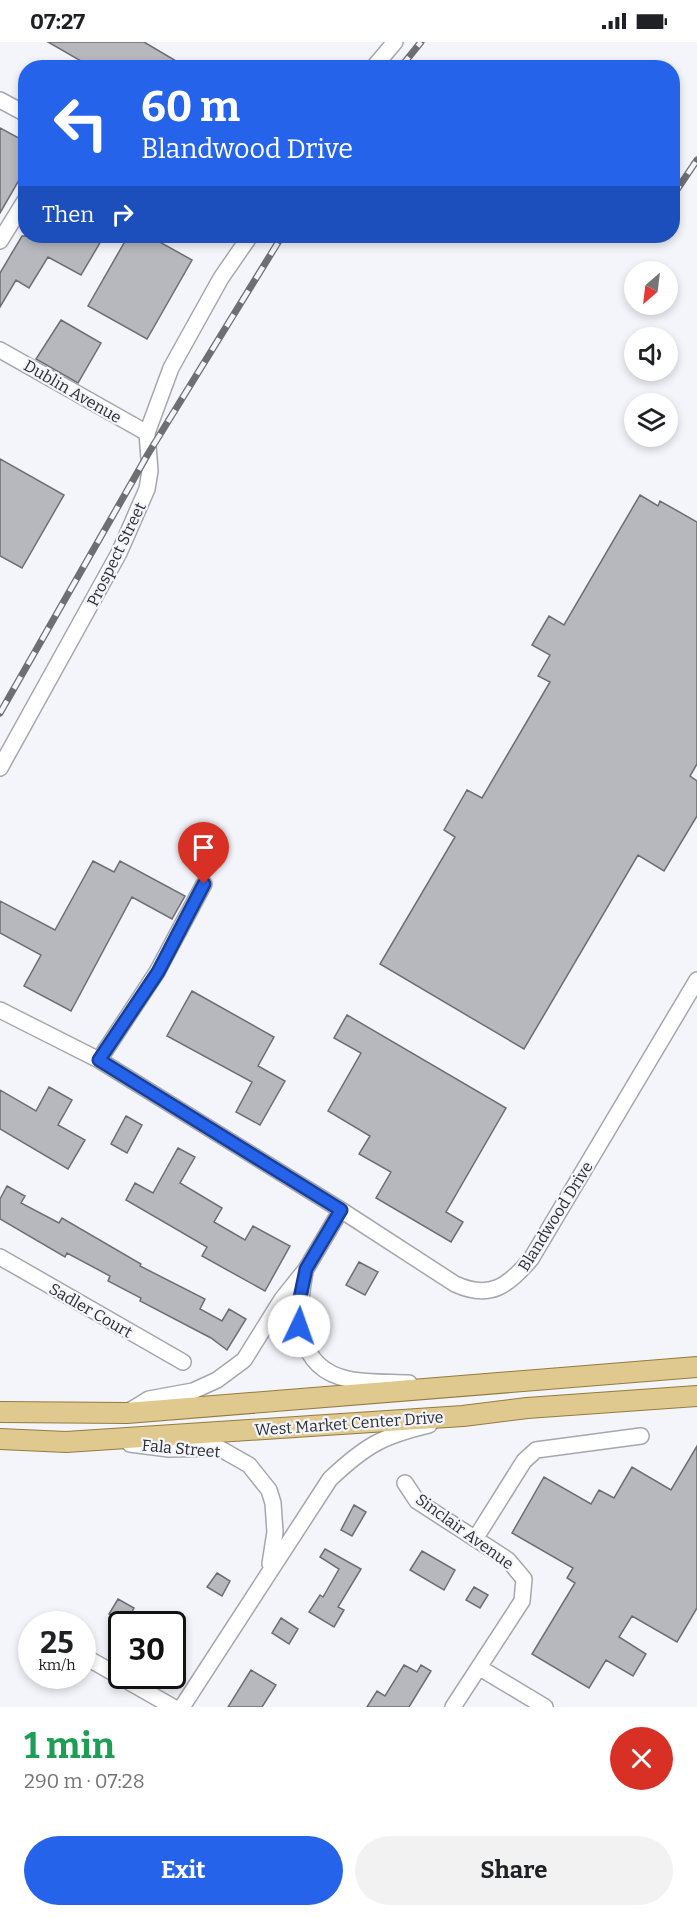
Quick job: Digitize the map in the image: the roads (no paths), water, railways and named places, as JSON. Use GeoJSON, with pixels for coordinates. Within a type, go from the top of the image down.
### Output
{"type":"FeatureCollection","features":[{"type":"Feature","properties":{"kind":"main road","name":"West Market Center Drive"},"geometry":{"type":"LineString","coordinates":[[0,1412],[127,1413],[697,1367]]}},
{"type":"Feature","properties":{"kind":"main road","name":"West Market Center Drive"},"geometry":{"type":"LineString","coordinates":[[0,1439],[66,1442],[463,1416],[527,1408],[697,1396]]}},
{"type":"Feature","properties":{"kind":"street"},"geometry":{"type":"LineString","coordinates":[[380,60],[395,42]]}},
{"type":"Feature","properties":{"kind":"street"},"geometry":{"type":"LineString","coordinates":[[0,100],[18,110]]}},
{"type":"Feature","properties":{"kind":"street"},"geometry":{"type":"LineString","coordinates":[[0,241],[18,212]]}},
{"type":"Feature","properties":{"kind":"street","name":"Prospect Street"},"geometry":{"type":"LineString","coordinates":[[0,768],[119,553],[138,512],[147,489],[150,471],[147,433],[171,368],[241,243]]}},
{"type":"Feature","properties":{"kind":"street","name":"Dublin Avenue"},"geometry":{"type":"LineString","coordinates":[[0,350],[147,433]]}},
{"type":"Feature","properties":{"kind":"street"},"geometry":{"type":"LineString","coordinates":[[99,1060],[158,972],[204,884]]}},
{"type":"Feature","properties":{"kind":"street","name":"Blandwood Drive"},"geometry":{"type":"LineString","coordinates":[[0,1010],[99,1060],[341,1210],[455,1284],[470,1291],[486,1292],[513,1281],[531,1259],[697,980]]}},
{"type":"Feature","properties":{"kind":"street"},"geometry":{"type":"LineString","coordinates":[[127,1413],[149,1399],[194,1391],[217,1380],[244,1360],[282,1299],[306,1269],[341,1210]]}},
{"type":"Feature","properties":{"kind":"street","name":"Sadler Court"},"geometry":{"type":"LineString","coordinates":[[0,1257],[183,1362]]}},
{"type":"Feature","properties":{"kind":"street"},"geometry":{"type":"LineString","coordinates":[[306,1269],[300,1298],[299,1326],[313,1359],[325,1369],[347,1379],[458,1386]]}},
{"type":"Feature","properties":{"kind":"street","name":"Fala Street"},"geometry":{"type":"LineString","coordinates":[[182,1707],[330,1479],[360,1451],[393,1433],[463,1416]]}},
{"type":"Feature","properties":{"kind":"street"},"geometry":{"type":"LineString","coordinates":[[475,1539],[524,1461],[536,1450],[642,1437]]}},
{"type":"Feature","properties":{"kind":"street","name":"Fala Street"},"geometry":{"type":"LineString","coordinates":[[100,1439],[169,1449],[219,1448],[249,1465],[269,1490],[273,1503],[275,1532],[268,1573]]}},
{"type":"Feature","properties":{"kind":"street","name":"Sinclair Avenue"},"geometry":{"type":"LineString","coordinates":[[405,1483],[417,1501],[508,1560],[524,1580],[522,1600],[480,1668]]}},
{"type":"Feature","properties":{"kind":"street"},"geometry":{"type":"LineString","coordinates":[[96,1663],[172,1707]]}},
{"type":"Feature","properties":{"kind":"street"},"geometry":{"type":"LineString","coordinates":[[453,1707],[480,1668],[545,1707]]}},
{"type":"Feature","properties":{"kind":"railway"},"geometry":{"type":"LineString","coordinates":[[406,60],[421,42]]}},
{"type":"Feature","properties":{"kind":"railway"},"geometry":{"type":"LineString","coordinates":[[680,185],[697,160]]}},
{"type":"Feature","properties":{"kind":"railway"},"geometry":{"type":"LineString","coordinates":[[0,713],[148,454],[278,243]]}}]}
